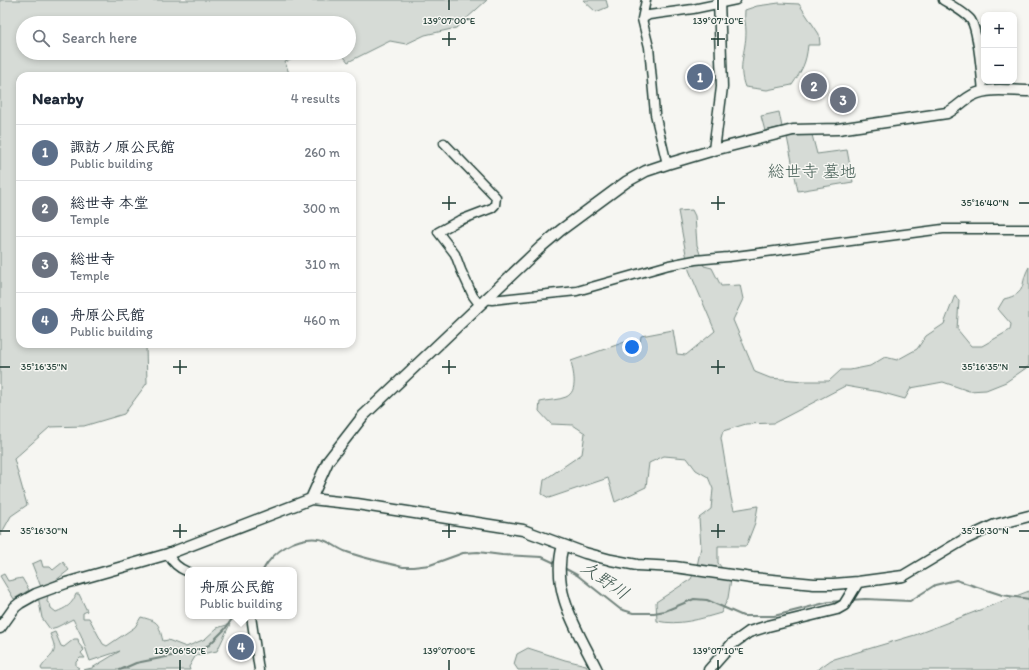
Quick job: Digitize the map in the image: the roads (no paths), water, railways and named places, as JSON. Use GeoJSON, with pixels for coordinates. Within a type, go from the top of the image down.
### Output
{"type":"FeatureCollection","features":[{"type":"Feature","properties":{"kind":"street"},"geometry":{"type":"LineString","coordinates":[[646,0],[642,19],[649,47],[655,114],[667,164]]}},
{"type":"Feature","properties":{"kind":"street"},"geometry":{"type":"LineString","coordinates":[[642,19],[649,15],[693,9],[719,2],[736,0]]}},
{"type":"Feature","properties":{"kind":"street"},"geometry":{"type":"LineString","coordinates":[[943,0],[968,17],[971,21],[976,35],[983,91]]}},
{"type":"Feature","properties":{"kind":"street"},"geometry":{"type":"LineString","coordinates":[[714,150],[722,87],[719,2]]}},
{"type":"Feature","properties":{"kind":"street"},"geometry":{"type":"LineString","coordinates":[[311,499],[328,461],[363,416],[542,246],[561,230],[626,182],[646,171],[667,164],[714,150],[793,130],[838,129],[947,113],[956,109],[972,95],[983,91],[1029,91]]}},
{"type":"Feature","properties":{"kind":"street"},"geometry":{"type":"LineString","coordinates":[[444,143],[496,197],[495,205],[492,208],[458,221],[438,232],[455,254],[473,296],[482,302],[577,291],[669,265],[695,260],[943,229],[1029,229]]}},
{"type":"Feature","properties":{"kind":"street"},"geometry":{"type":"LineString","coordinates":[[0,628],[15,607],[36,594],[66,583],[168,554],[311,499],[343,502],[523,530],[562,549],[637,565],[675,566],[752,578],[814,584],[858,582],[903,576],[965,538],[995,525],[1029,516]]}},
{"type":"Feature","properties":{"kind":"street"},"geometry":{"type":"LineString","coordinates":[[562,549],[560,578],[566,607],[597,670]]}},
{"type":"Feature","properties":{"kind":"street"},"geometry":{"type":"LineString","coordinates":[[168,554],[172,562],[185,571]]}},
{"type":"Feature","properties":{"kind":"street"},"geometry":{"type":"LineString","coordinates":[[709,670],[732,644],[749,632],[837,609],[844,605],[858,582]]}},
{"type":"Feature","properties":{"kind":"street"},"geometry":{"type":"LineString","coordinates":[[250,619],[259,670]]}},
{"type":"Feature","properties":{"kind":"waterway","name":"久野川"},"geometry":{"type":"LineString","coordinates":[[265,567],[279,551],[286,546],[294,542],[311,539],[323,540],[343,551],[368,559],[403,567],[430,565],[463,553],[478,552],[542,557],[557,564]]}},
{"type":"Feature","properties":{"kind":"waterway","name":"久野川"},"geometry":{"type":"LineString","coordinates":[[564,568],[577,575],[620,609],[633,613],[654,613],[665,611],[694,599],[707,600],[743,616],[774,616],[829,602],[842,601]]}},
{"type":"Feature","properties":{"kind":"waterway","name":"久野川"},"geometry":{"type":"LineString","coordinates":[[850,600],[865,599],[910,601],[935,585],[956,580],[1002,595],[1029,599]]}},
{"type":"Feature","properties":{"kind":"waterway","name":"久野川"},"geometry":{"type":"LineString","coordinates":[[120,670],[136,663],[196,651],[209,645],[225,629],[232,619]]}},
{"type":"Feature","properties":{"kind":"place","name":"諏訪ノ原公民館"},"geometry":{"type":"Point","coordinates":[700,77]}},
{"type":"Feature","properties":{"kind":"place","name":"総世寺 本堂"},"geometry":{"type":"Point","coordinates":[814,86]}},
{"type":"Feature","properties":{"kind":"place","name":"総世寺"},"geometry":{"type":"Point","coordinates":[843,100]}},
{"type":"Feature","properties":{"kind":"place","name":"舟原公民館"},"geometry":{"type":"Point","coordinates":[241,647]}},
{"type":"Feature","properties":{"kind":"park label","name":"総世寺 墓地"},"geometry":{"type":"Point","coordinates":[812,171]}}]}
